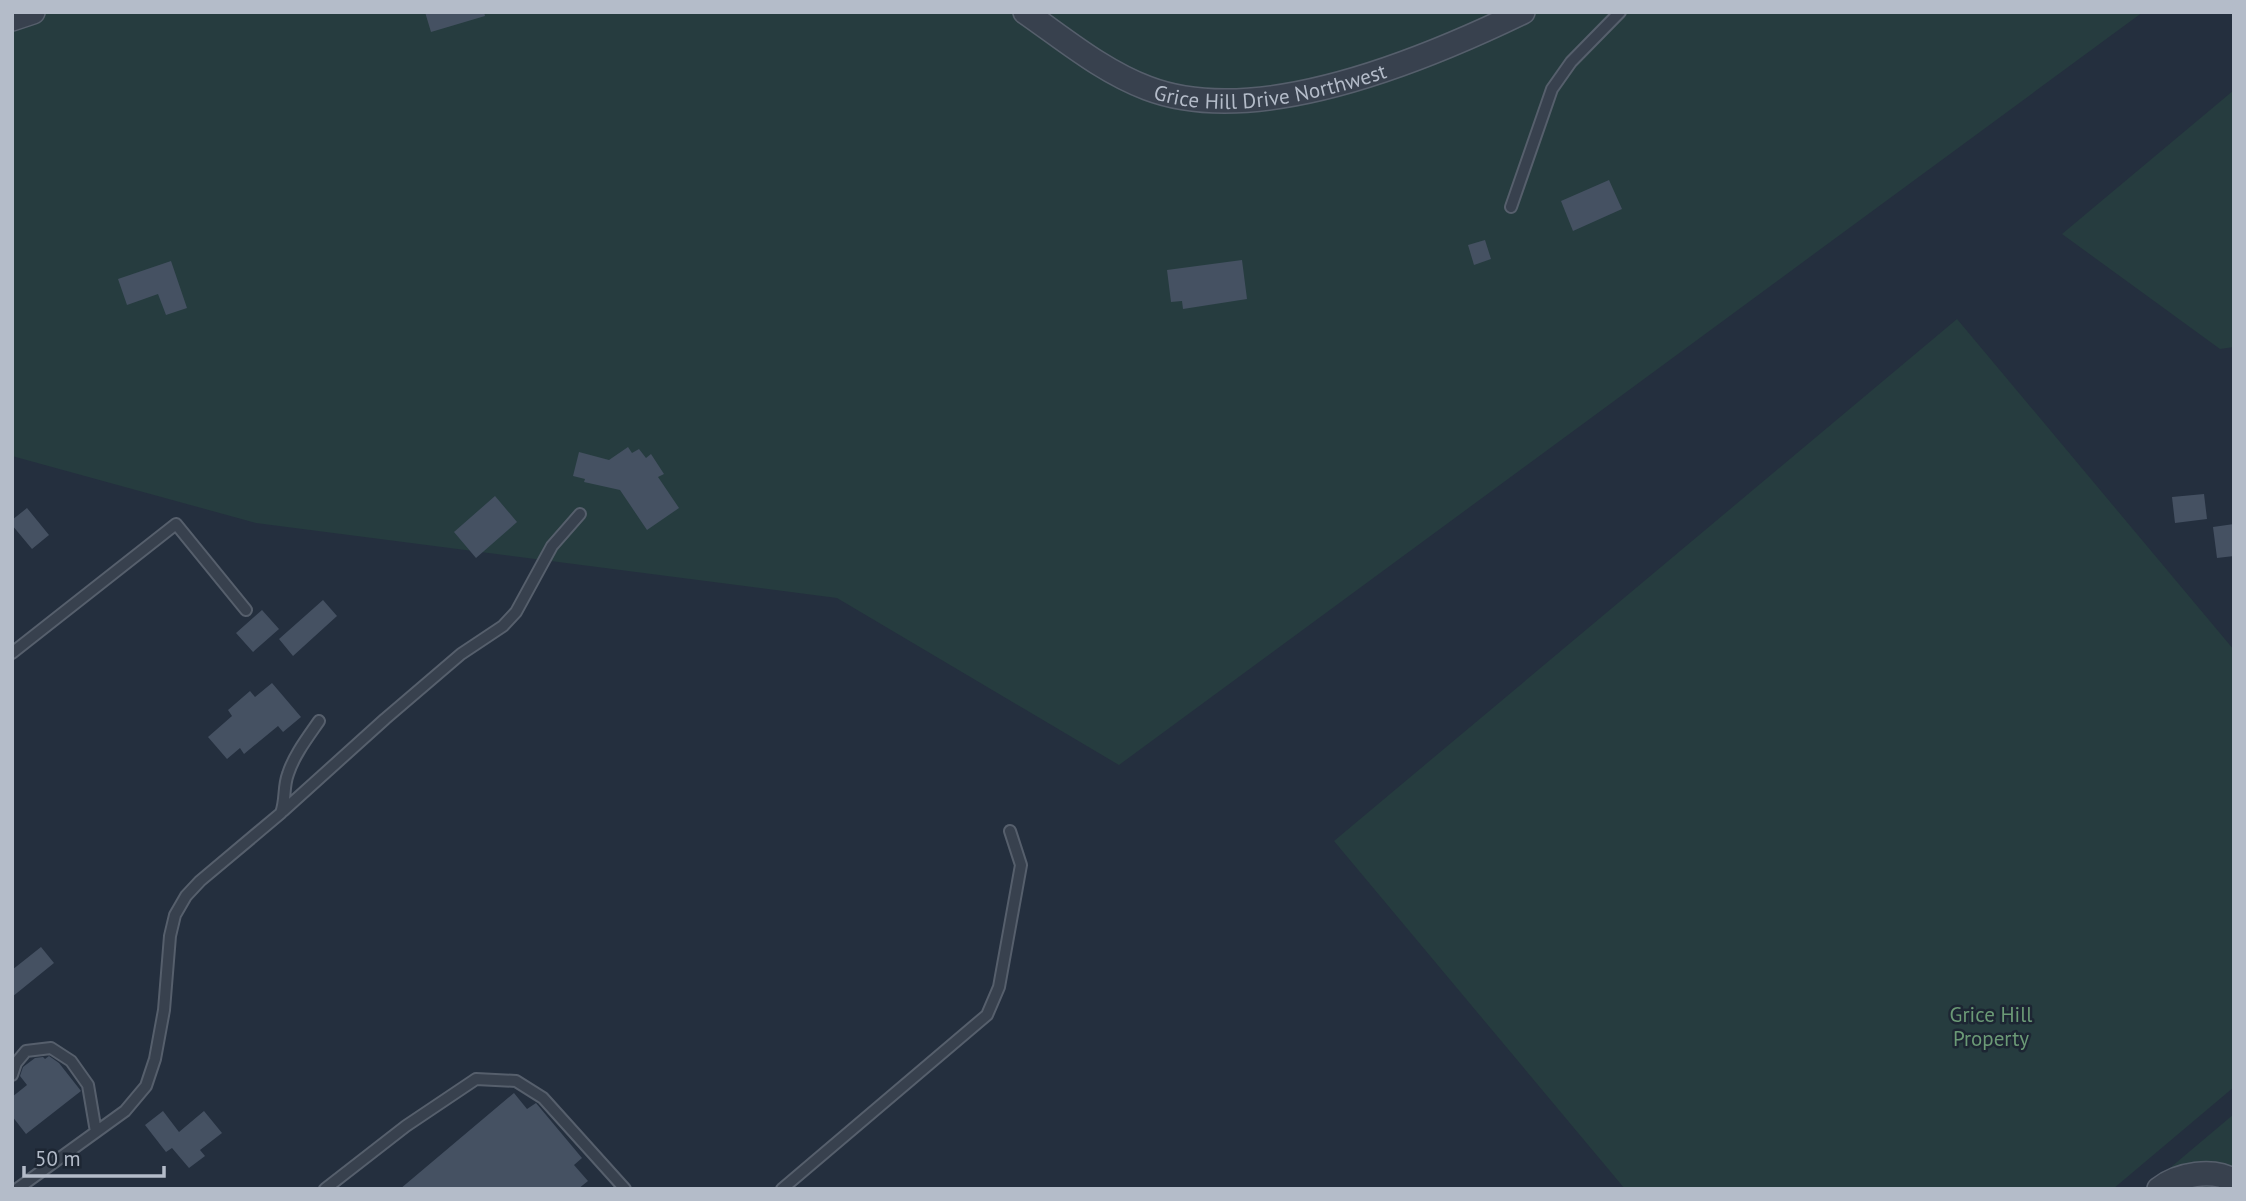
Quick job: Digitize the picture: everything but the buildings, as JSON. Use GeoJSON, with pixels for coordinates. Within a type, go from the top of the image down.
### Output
{"type":"FeatureCollection","features":[{"type":"Feature","properties":{"kind":"street"},"geometry":{"type":"LineString","coordinates":[[12,19],[33,12]]}},
{"type":"Feature","properties":{"kind":"street","name":"Grice Hill Drive Northwest"},"geometry":{"type":"LineString","coordinates":[[1025,12],[1102,66],[1149,89],[1178,95],[1226,99],[1256,99],[1307,91],[1373,74],[1423,56],[1523,12]]}},
{"type":"Feature","properties":{"kind":"street"},"geometry":{"type":"LineString","coordinates":[[2159,1189],[2168,1182],[2198,1175],[2222,1174],[2234,1181]]}},
{"type":"Feature","properties":{"kind":"lane"},"geometry":{"type":"LineString","coordinates":[[1511,206],[1552,89],[1571,62],[1620,12]]}},
{"type":"Feature","properties":{"kind":"lane"},"geometry":{"type":"LineString","coordinates":[[17,1189],[125,1111],[146,1086],[155,1059],[164,1010],[170,936],[175,915],[200,881],[461,654],[510,619],[552,546],[580,514]]}},
{"type":"Feature","properties":{"kind":"lane"},"geometry":{"type":"LineString","coordinates":[[12,653],[176,524],[246,610]]}},
{"type":"Feature","properties":{"kind":"lane"},"geometry":{"type":"LineString","coordinates":[[281,813],[286,800],[287,776],[296,756],[319,720]]}},
{"type":"Feature","properties":{"kind":"lane"},"geometry":{"type":"LineString","coordinates":[[782,1189],[987,1015],[999,987],[1021,865],[1010,831]]}},
{"type":"Feature","properties":{"kind":"lane"},"geometry":{"type":"LineString","coordinates":[[12,1075],[16,1063],[26,1051],[51,1048],[71,1061],[88,1085],[96,1132]]}},
{"type":"Feature","properties":{"kind":"lane"},"geometry":{"type":"LineString","coordinates":[[325,1189],[406,1126],[476,1079],[516,1081],[542,1098],[625,1189]]}},
{"type":"Feature","properties":{"kind":"green space"},"geometry":{"type":"Polygon","coordinates":[[[12,12],[2143,12],[1119,765],[837,598],[256,523],[12,456],[12,12]]]}},
{"type":"Feature","properties":{"kind":"green space"},"geometry":{"type":"Polygon","coordinates":[[[2234,90],[2234,347],[2220,349],[2062,234],[2234,90]]]}},
{"type":"Feature","properties":{"kind":"green space","name":"Grice Hill Property"},"geometry":{"type":"Polygon","coordinates":[[[1957,319],[2234,650],[2234,1087],[2113,1189],[1625,1189],[1334,841],[1957,319]]]}},
{"type":"Feature","properties":{"kind":"green space"},"geometry":{"type":"Polygon","coordinates":[[[2234,1114],[2234,1189],[2145,1189],[2234,1114]]]}}]}
